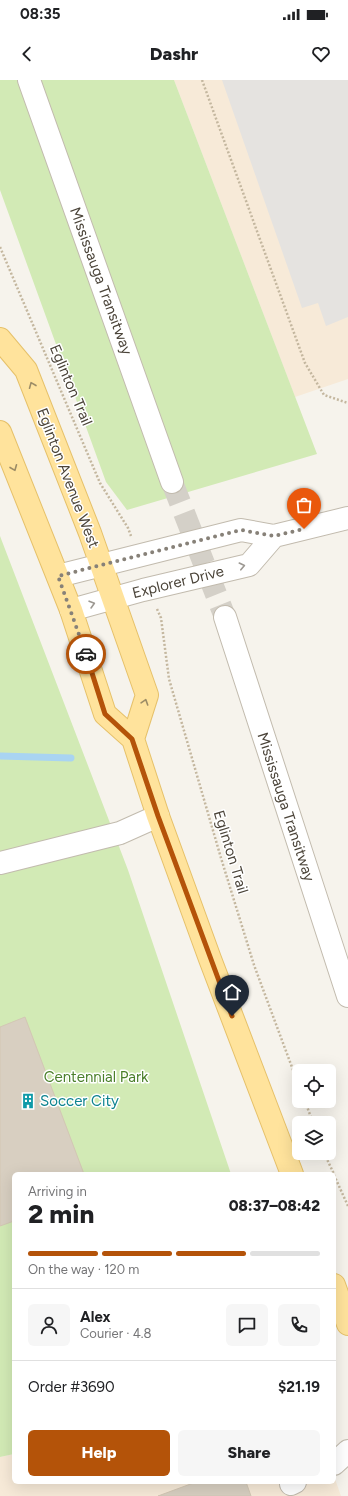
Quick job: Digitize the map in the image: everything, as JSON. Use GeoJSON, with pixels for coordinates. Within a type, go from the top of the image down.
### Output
{"type":"FeatureCollection","features":[{"type":"Feature","properties":{"kind":"main road","name":"Eglinton Avenue West"},"geometry":{"type":"LineString","coordinates":[[0,339],[26,370],[101,565],[147,695],[132,739]]}},
{"type":"Feature","properties":{"kind":"main road"},"geometry":{"type":"LineString","coordinates":[[0,432],[71,610],[105,714],[132,739],[212,966],[291,1172]]}},
{"type":"Feature","properties":{"kind":"main road"},"geometry":{"type":"LineString","coordinates":[[336,1291],[348,1324]]}},
{"type":"Feature","properties":{"kind":"street","name":"Mississauga Transitway"},"geometry":{"type":"LineString","coordinates":[[29,80],[172,482]]}},
{"type":"Feature","properties":{"kind":"street"},"geometry":{"type":"LineString","coordinates":[[58,576],[241,530],[274,536],[348,518]]}},
{"type":"Feature","properties":{"kind":"street","name":"Explorer Drive"},"geometry":{"type":"LineString","coordinates":[[71,610],[113,598],[249,565],[274,536]]}},
{"type":"Feature","properties":{"kind":"street","name":"Mississauga Transitway"},"geometry":{"type":"LineString","coordinates":[[225,617],[348,996]]}},
{"type":"Feature","properties":{"kind":"street"},"geometry":{"type":"LineString","coordinates":[[0,863],[120,833],[158,816]]}},
{"type":"Feature","properties":{"kind":"street"},"geometry":{"type":"LineString","coordinates":[[336,1462],[348,1451]]}},
{"type":"Feature","properties":{"kind":"street"},"geometry":{"type":"LineString","coordinates":[[336,1469],[348,1472]]}},
{"type":"Feature","properties":{"kind":"path"},"geometry":{"type":"LineString","coordinates":[[202,80],[305,363],[324,395],[348,403]]}},
{"type":"Feature","properties":{"kind":"path","name":"Eglinton Trail"},"geometry":{"type":"LineString","coordinates":[[0,247],[100,483],[128,528]]}},
{"type":"Feature","properties":{"kind":"path","name":"Eglinton Trail"},"geometry":{"type":"LineString","coordinates":[[160,618],[169,679],[216,844],[254,965],[292,1067]]}},
{"type":"Feature","properties":{"kind":"path"},"geometry":{"type":"LineString","coordinates":[[327,1160],[333,1172]]}},
{"type":"Feature","properties":{"kind":"path"},"geometry":{"type":"LineString","coordinates":[[336,1179],[348,1206]]}},
{"type":"Feature","properties":{"kind":"shaded area"},"geometry":{"type":"Polygon","coordinates":[[[174,80],[348,80],[348,379],[295,397],[174,80]]]}},
{"type":"Feature","properties":{"kind":"shaded area"},"geometry":{"type":"Polygon","coordinates":[[[222,80],[348,80],[348,317],[326,326],[318,303],[302,308],[222,80]]]}},
{"type":"Feature","properties":{"kind":"shaded area"},"geometry":{"type":"Polygon","coordinates":[[[12,1454],[12,1484],[336,1484],[336,1482],[341,1496],[0,1496],[0,1457],[12,1454]]]}},
{"type":"Feature","properties":{"kind":"green space"},"geometry":{"type":"Polygon","coordinates":[[[0,80],[174,80],[317,454],[127,510],[106,482],[0,190],[0,80]]]}},
{"type":"Feature","properties":{"kind":"green space","name":"Centennial Park"},"geometry":{"type":"Polygon","coordinates":[[[0,536],[128,870],[230,1172],[12,1172],[12,1454],[0,1457],[0,536]]]}},
{"type":"Feature","properties":{"kind":"building","name":"Soccer City"},"geometry":{"type":"Polygon","coordinates":[[[25,1017],[83,1172],[12,1172],[12,1222],[0,1226],[0,1027],[25,1017]]]}},
{"type":"Feature","properties":{"kind":"building"},"geometry":{"type":"Polygon","coordinates":[[[191,1484],[247,1484],[251,1496],[158,1496],[191,1484]]]}},
{"type":"Feature","properties":{"kind":"waterway"},"geometry":{"type":"LineString","coordinates":[[0,756],[71,758]]}},
{"type":"Feature","properties":{"kind":"tunnel"},"geometry":{"type":"LineString","coordinates":[[172,482],[225,617]]}},
{"type":"Feature","properties":{"kind":"way so far"},"geometry":{"type":"LineString","coordinates":[[86,654],[58,576],[241,530],[274,536],[304,529]]}},
{"type":"Feature","properties":{"kind":"place","name":"Soccer City"},"geometry":{"type":"Point","coordinates":[28,1101]}},
{"type":"Feature","properties":{"kind":"route"},"geometry":{"type":"LineString","coordinates":[[86,654],[105,714],[132,739],[158,816],[232,1016]]}}]}
